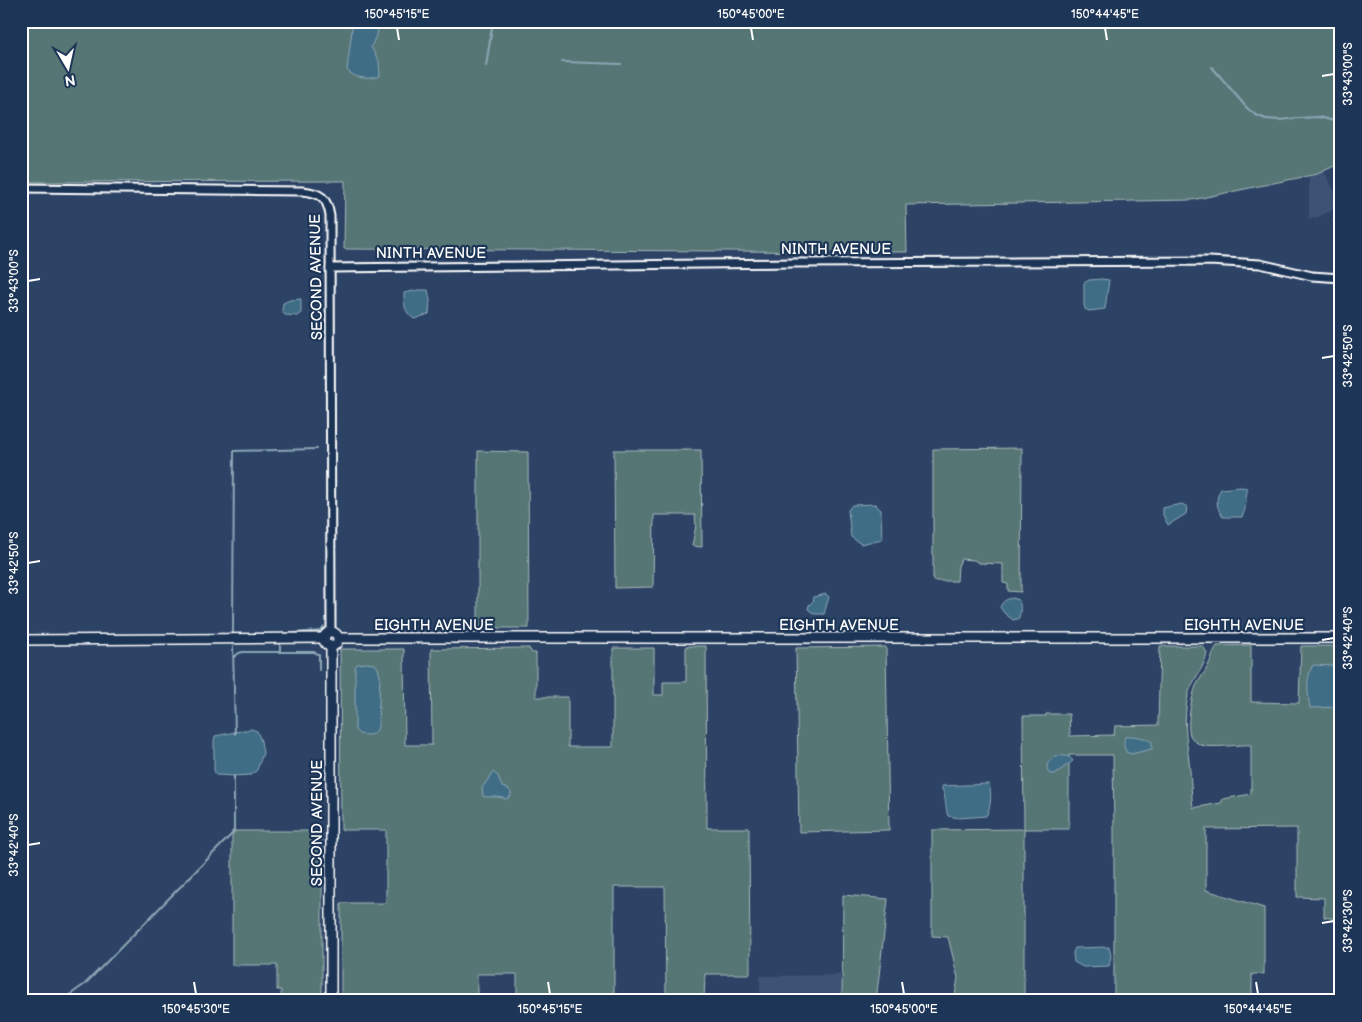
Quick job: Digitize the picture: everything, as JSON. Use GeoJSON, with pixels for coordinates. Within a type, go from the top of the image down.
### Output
{"type":"FeatureCollection","features":[{"type":"Feature","properties":{"kind":"main road","name":"EIGHTH AVENUE"},"geometry":{"type":"LineString","coordinates":[[329,639],[335,633],[338,638],[1341,638]]}},
{"type":"Feature","properties":{"kind":"main road"},"geometry":{"type":"LineString","coordinates":[[21,640],[329,639]]}},
{"type":"Feature","properties":{"kind":"main road","name":"SECOND AVENUE"},"geometry":{"type":"LineString","coordinates":[[329,639],[331,1001]]}},
{"type":"Feature","properties":{"kind":"street","name":"SECOND AVENUE"},"geometry":{"type":"LineString","coordinates":[[21,188],[302,191],[316,193],[324,198],[328,205],[330,216],[329,639]]}},
{"type":"Feature","properties":{"kind":"street","name":"NINTH AVENUE"},"geometry":{"type":"LineString","coordinates":[[330,268],[1209,261],[1260,264],[1312,276],[1341,278]]}},
{"type":"Feature","properties":{"kind":"shaded area"},"geometry":{"type":"Polygon","coordinates":[[[353,21],[376,22],[378,31],[371,47],[379,61],[380,76],[362,78],[347,70],[353,21]]]}},
{"type":"Feature","properties":{"kind":"shaded area"},"geometry":{"type":"Polygon","coordinates":[[[1324,171],[1341,206],[1314,219],[1313,217],[1309,219],[1309,176],[1324,171]]]}},
{"type":"Feature","properties":{"kind":"shaded area"},"geometry":{"type":"Polygon","coordinates":[[[1089,280],[1109,280],[1105,309],[1089,311],[1085,309],[1084,305],[1084,283],[1089,280]]]}},
{"type":"Feature","properties":{"kind":"shaded area"},"geometry":{"type":"Polygon","coordinates":[[[428,290],[430,300],[429,314],[414,319],[405,308],[404,293],[428,290]]]}},
{"type":"Feature","properties":{"kind":"shaded area"},"geometry":{"type":"Polygon","coordinates":[[[301,299],[301,313],[297,316],[285,315],[282,311],[283,303],[301,299]]]}},
{"type":"Feature","properties":{"kind":"shaded area"},"geometry":{"type":"Polygon","coordinates":[[[1248,488],[1242,517],[1223,517],[1217,503],[1221,489],[1248,488]]]}},
{"type":"Feature","properties":{"kind":"shaded area"},"geometry":{"type":"Polygon","coordinates":[[[875,504],[881,510],[882,539],[861,544],[851,537],[848,510],[852,505],[875,504]]]}},
{"type":"Feature","properties":{"kind":"shaded area"},"geometry":{"type":"Polygon","coordinates":[[[1182,504],[1187,507],[1186,514],[1168,525],[1163,515],[1163,508],[1182,504]]]}},
{"type":"Feature","properties":{"kind":"shaded area"},"geometry":{"type":"Polygon","coordinates":[[[826,594],[829,597],[824,614],[814,614],[808,609],[814,600],[813,597],[826,594]]]}},
{"type":"Feature","properties":{"kind":"shaded area"},"geometry":{"type":"Polygon","coordinates":[[[1013,598],[1019,600],[1020,615],[1018,619],[1013,620],[1000,607],[1002,603],[1013,598]]]}},
{"type":"Feature","properties":{"kind":"shaded area"},"geometry":{"type":"Polygon","coordinates":[[[357,664],[375,664],[380,676],[378,727],[373,734],[368,735],[359,734],[355,730],[355,667],[357,664]]]}},
{"type":"Feature","properties":{"kind":"shaded area"},"geometry":{"type":"Polygon","coordinates":[[[1313,665],[1335,666],[1341,670],[1340,707],[1310,708],[1308,681],[1313,665]]]}},
{"type":"Feature","properties":{"kind":"shaded area"},"geometry":{"type":"Polygon","coordinates":[[[251,729],[257,731],[263,753],[257,770],[251,775],[216,775],[214,770],[215,736],[251,729]]]}},
{"type":"Feature","properties":{"kind":"shaded area"},"geometry":{"type":"Polygon","coordinates":[[[1129,736],[1152,742],[1152,749],[1131,754],[1126,752],[1124,741],[1125,737],[1129,736]]]}},
{"type":"Feature","properties":{"kind":"shaded area"},"geometry":{"type":"Polygon","coordinates":[[[1055,756],[1067,756],[1073,761],[1055,774],[1050,774],[1047,769],[1048,764],[1055,756]]]}},
{"type":"Feature","properties":{"kind":"shaded area"},"geometry":{"type":"Polygon","coordinates":[[[493,772],[498,776],[502,787],[511,792],[511,796],[507,799],[483,796],[482,788],[493,772]]]}},
{"type":"Feature","properties":{"kind":"shaded area"},"geometry":{"type":"Polygon","coordinates":[[[989,784],[991,792],[989,809],[986,816],[959,818],[948,816],[942,786],[989,784]]]}},
{"type":"Feature","properties":{"kind":"shaded area"},"geometry":{"type":"Polygon","coordinates":[[[1109,947],[1111,956],[1109,966],[1083,967],[1074,962],[1073,953],[1075,948],[1109,947]]]}},
{"type":"Feature","properties":{"kind":"shaded area"},"geometry":{"type":"Polygon","coordinates":[[[841,975],[842,1001],[760,1001],[760,976],[841,975]]]}},
{"type":"Feature","properties":{"kind":"green space"},"geometry":{"type":"Polygon","coordinates":[[[21,21],[1341,21],[1341,163],[1317,174],[1192,200],[906,205],[907,252],[344,249],[345,181],[21,182],[21,21]]]}},
{"type":"Feature","properties":{"kind":"green space"},"geometry":{"type":"Polygon","coordinates":[[[1022,448],[1021,592],[1008,591],[1008,584],[1003,583],[1003,564],[979,563],[974,560],[961,559],[958,566],[957,581],[933,581],[933,449],[1022,448]]]}},
{"type":"Feature","properties":{"kind":"green space"},"geometry":{"type":"Polygon","coordinates":[[[614,450],[701,450],[702,547],[692,546],[696,525],[695,515],[654,515],[653,587],[615,588],[614,450]]]}},
{"type":"Feature","properties":{"kind":"green space"},"geometry":{"type":"Polygon","coordinates":[[[478,451],[528,452],[529,628],[478,628],[478,451]]]}},
{"type":"Feature","properties":{"kind":"green space"},"geometry":{"type":"Polygon","coordinates":[[[1251,645],[1251,702],[1299,703],[1301,646],[1341,646],[1341,920],[1324,917],[1324,898],[1297,897],[1297,828],[1206,829],[1206,890],[1264,908],[1264,974],[1252,974],[1252,1001],[1114,1001],[1113,755],[1069,755],[1069,829],[1024,829],[1023,716],[1069,714],[1070,736],[1114,735],[1115,726],[1158,725],[1160,646],[1203,646],[1207,653],[1188,695],[1185,721],[1193,808],[1221,803],[1223,799],[1251,794],[1251,745],[1205,746],[1196,742],[1190,735],[1189,717],[1194,691],[1207,669],[1217,646],[1251,645]]]}},
{"type":"Feature","properties":{"kind":"green space"},"geometry":{"type":"Polygon","coordinates":[[[686,646],[706,646],[707,828],[749,828],[750,974],[705,974],[704,1001],[666,1001],[665,887],[614,887],[614,1001],[517,1001],[517,974],[477,974],[477,1001],[341,1001],[341,903],[386,903],[386,830],[341,830],[340,649],[404,649],[405,745],[432,745],[431,649],[529,648],[532,653],[536,653],[536,697],[568,697],[568,747],[613,747],[613,648],[654,648],[654,695],[663,695],[663,682],[686,682],[686,646]]]}},
{"type":"Feature","properties":{"kind":"green space"},"geometry":{"type":"Polygon","coordinates":[[[886,647],[889,830],[799,832],[796,648],[886,647]]]}},
{"type":"Feature","properties":{"kind":"green space"},"geometry":{"type":"Polygon","coordinates":[[[1024,829],[1024,1001],[954,1001],[958,978],[948,937],[932,936],[932,830],[1024,829]]]}},
{"type":"Feature","properties":{"kind":"green space"},"geometry":{"type":"Polygon","coordinates":[[[232,831],[322,831],[322,1001],[281,1001],[281,990],[277,990],[277,965],[232,965],[232,831]]]}},
{"type":"Feature","properties":{"kind":"green space"},"geometry":{"type":"Polygon","coordinates":[[[843,895],[888,899],[876,1001],[842,1001],[843,895]]]}},
{"type":"Feature","properties":{"kind":"waterway"},"geometry":{"type":"LineString","coordinates":[[486,66],[493,21]]}},
{"type":"Feature","properties":{"kind":"waterway"},"geometry":{"type":"LineString","coordinates":[[562,62],[621,64]]}},
{"type":"Feature","properties":{"kind":"waterway"},"geometry":{"type":"LineString","coordinates":[[1212,67],[1247,108],[1256,115],[1266,119],[1279,120],[1319,117],[1341,123]]}},
{"type":"Feature","properties":{"kind":"waterway"},"geometry":{"type":"LineString","coordinates":[[233,633],[234,451],[317,449]]}},
{"type":"Feature","properties":{"kind":"waterway"},"geometry":{"type":"LineString","coordinates":[[280,634],[321,631],[324,627]]}},
{"type":"Feature","properties":{"kind":"waterway"},"geometry":{"type":"LineString","coordinates":[[280,644],[280,652]]}},
{"type":"Feature","properties":{"kind":"waterway"},"geometry":{"type":"LineString","coordinates":[[233,646],[235,734]]}},
{"type":"Feature","properties":{"kind":"waterway"},"geometry":{"type":"LineString","coordinates":[[234,657],[243,652],[314,652],[319,655],[319,670]]}},
{"type":"Feature","properties":{"kind":"waterway"},"geometry":{"type":"LineString","coordinates":[[61,1001],[85,984],[234,832],[234,776]]}}]}
